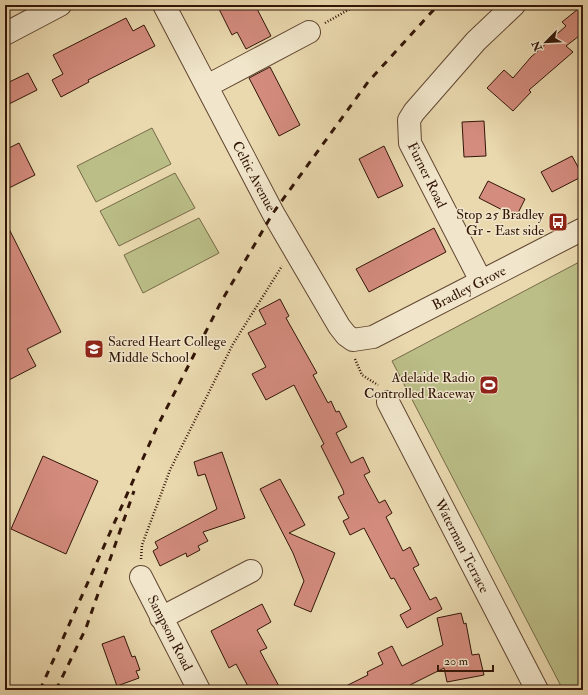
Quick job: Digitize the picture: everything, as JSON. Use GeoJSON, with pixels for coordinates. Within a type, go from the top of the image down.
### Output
{"type":"FeatureCollection","features":[{"type":"Feature","properties":{"kind":"street"},"geometry":{"type":"LineString","coordinates":[[5,34],[60,5]]}},
{"type":"Feature","properties":{"kind":"street","name":"Celtic Avenue"},"geometry":{"type":"LineString","coordinates":[[164,5],[294,249],[338,326],[354,340]]}},
{"type":"Feature","properties":{"kind":"street","name":"Furner Road"},"geometry":{"type":"LineString","coordinates":[[481,281],[410,143],[409,120],[414,112],[476,41],[514,5]]}},
{"type":"Feature","properties":{"kind":"street"},"geometry":{"type":"LineString","coordinates":[[207,86],[309,32]]}},
{"type":"Feature","properties":{"kind":"street","name":"Bradley Grove"},"geometry":{"type":"LineString","coordinates":[[354,340],[373,338],[583,229]]}},
{"type":"Feature","properties":{"kind":"street","name":"Waterman Terrace"},"geometry":{"type":"LineString","coordinates":[[388,402],[530,688]]}},
{"type":"Feature","properties":{"kind":"street"},"geometry":{"type":"LineString","coordinates":[[161,618],[251,571]]}},
{"type":"Feature","properties":{"kind":"street","name":"Sampson Road"},"geometry":{"type":"LineString","coordinates":[[140,576],[199,690]]}},
{"type":"Feature","properties":{"kind":"path"},"geometry":{"type":"LineString","coordinates":[[309,32],[357,5]]}},
{"type":"Feature","properties":{"kind":"path"},"geometry":{"type":"LineString","coordinates":[[140,576],[142,546],[170,470],[233,344],[272,280],[294,249]]}},
{"type":"Feature","properties":{"kind":"path"},"geometry":{"type":"LineString","coordinates":[[354,340],[355,360],[362,375],[379,386],[388,402]]}},
{"type":"Feature","properties":{"kind":"green space"},"geometry":{"type":"Polygon","coordinates":[[[152,128],[171,164],[96,202],[77,166],[152,128]]]}},
{"type":"Feature","properties":{"kind":"green space"},"geometry":{"type":"Polygon","coordinates":[[[175,173],[195,208],[119,246],[100,211],[175,173]]]}},
{"type":"Feature","properties":{"kind":"green space"},"geometry":{"type":"Polygon","coordinates":[[[199,218],[219,253],[143,293],[124,255],[199,218]]]}},
{"type":"Feature","properties":{"kind":"green space"},"geometry":{"type":"Polygon","coordinates":[[[583,260],[583,690],[563,690],[392,361],[583,260]]]}},
{"type":"Feature","properties":{"kind":"building"},"geometry":{"type":"Polygon","coordinates":[[[217,5],[255,5],[271,36],[246,49],[237,32],[232,35],[217,5]]]}},
{"type":"Feature","properties":{"kind":"building"},"geometry":{"type":"Polygon","coordinates":[[[583,5],[583,33],[566,46],[573,52],[529,90],[531,92],[513,111],[487,88],[504,70],[513,78],[531,57],[566,26],[562,22],[583,5]]]}},
{"type":"Feature","properties":{"kind":"building"},"geometry":{"type":"Polygon","coordinates":[[[126,18],[133,31],[144,25],[155,46],[88,80],[89,82],[61,97],[52,80],[63,74],[53,55],[126,18]]]}},
{"type":"Feature","properties":{"kind":"building"},"geometry":{"type":"Polygon","coordinates":[[[270,67],[300,125],[279,136],[249,78],[270,67]]]}},
{"type":"Feature","properties":{"kind":"building"},"geometry":{"type":"Polygon","coordinates":[[[28,73],[37,90],[5,106],[5,84],[28,73]]]}},
{"type":"Feature","properties":{"kind":"building"},"geometry":{"type":"Polygon","coordinates":[[[484,121],[486,156],[464,157],[462,122],[484,121]]]}},
{"type":"Feature","properties":{"kind":"building"},"geometry":{"type":"Polygon","coordinates":[[[19,143],[35,175],[5,190],[5,150],[19,143]]]}},
{"type":"Feature","properties":{"kind":"building"},"geometry":{"type":"Polygon","coordinates":[[[384,146],[403,186],[378,198],[359,159],[384,146]]]}},
{"type":"Feature","properties":{"kind":"building"},"geometry":{"type":"Polygon","coordinates":[[[572,156],[583,176],[552,192],[541,172],[572,156]]]}},
{"type":"Feature","properties":{"kind":"building"},"geometry":{"type":"Polygon","coordinates":[[[488,181],[525,199],[516,217],[479,198],[488,181]]]}},
{"type":"Feature","properties":{"kind":"building"},"geometry":{"type":"Polygon","coordinates":[[[5,221],[61,332],[27,349],[36,366],[5,382],[5,221]]]}},
{"type":"Feature","properties":{"kind":"building"},"geometry":{"type":"Polygon","coordinates":[[[434,228],[446,252],[369,292],[356,269],[434,228]]]}},
{"type":"Feature","properties":{"kind":"building"},"geometry":{"type":"Polygon","coordinates":[[[280,299],[289,316],[286,318],[317,373],[313,375],[328,403],[331,401],[336,412],[339,411],[347,427],[336,433],[351,463],[363,457],[370,472],[364,475],[379,503],[385,500],[392,513],[386,517],[403,551],[410,547],[419,565],[413,568],[430,600],[436,597],[442,609],[407,628],[400,615],[411,609],[394,578],[391,579],[364,528],[350,535],[343,521],[349,518],[338,497],[344,494],[343,490],[321,446],[324,444],[294,385],[266,400],[252,374],[266,367],[248,333],[266,324],[259,310],[280,299]]]}},
{"type":"Feature","properties":{"kind":"building"},"geometry":{"type":"Polygon","coordinates":[[[222,452],[245,518],[203,532],[208,541],[198,546],[200,550],[187,557],[186,553],[160,566],[153,551],[158,548],[155,542],[217,509],[205,474],[198,476],[194,462],[222,452]]]}},
{"type":"Feature","properties":{"kind":"building"},"geometry":{"type":"Polygon","coordinates":[[[43,456],[98,481],[66,554],[11,529],[43,456]]]}},
{"type":"Feature","properties":{"kind":"building"},"geometry":{"type":"Polygon","coordinates":[[[280,479],[305,525],[289,533],[335,553],[311,612],[294,605],[304,581],[293,553],[260,489],[280,479]]]}},
{"type":"Feature","properties":{"kind":"building"},"geometry":{"type":"Polygon","coordinates":[[[262,604],[271,622],[257,630],[267,648],[260,651],[281,690],[250,690],[236,664],[229,668],[211,631],[262,604]]]}},
{"type":"Feature","properties":{"kind":"building"},"geometry":{"type":"Polygon","coordinates":[[[461,613],[464,624],[466,623],[472,655],[479,654],[484,675],[447,682],[444,668],[410,685],[413,690],[338,690],[368,675],[367,672],[383,664],[378,653],[392,646],[402,666],[443,645],[437,618],[461,613]]]}},
{"type":"Feature","properties":{"kind":"building"},"geometry":{"type":"Polygon","coordinates":[[[124,636],[132,657],[135,656],[140,670],[136,671],[139,678],[117,686],[102,644],[124,636]]]}},
{"type":"Feature","properties":{"kind":"railway"},"geometry":{"type":"LineString","coordinates":[[40,690],[157,427],[221,302],[273,213],[368,82],[438,5]]}},
{"type":"Feature","properties":{"kind":"railway"},"geometry":{"type":"LineString","coordinates":[[56,690],[86,628],[134,491]]}},
{"type":"Feature","properties":{"kind":"place","name":"Stop 25 Bradley Gr - East side"},"geometry":{"type":"Point","coordinates":[558,222]}},
{"type":"Feature","properties":{"kind":"place","name":"Sacred Heart College Middle School"},"geometry":{"type":"Point","coordinates":[94,349]}},
{"type":"Feature","properties":{"kind":"place","name":"Adelaide Radio Controlled Raceway"},"geometry":{"type":"Point","coordinates":[489,385]}}]}
